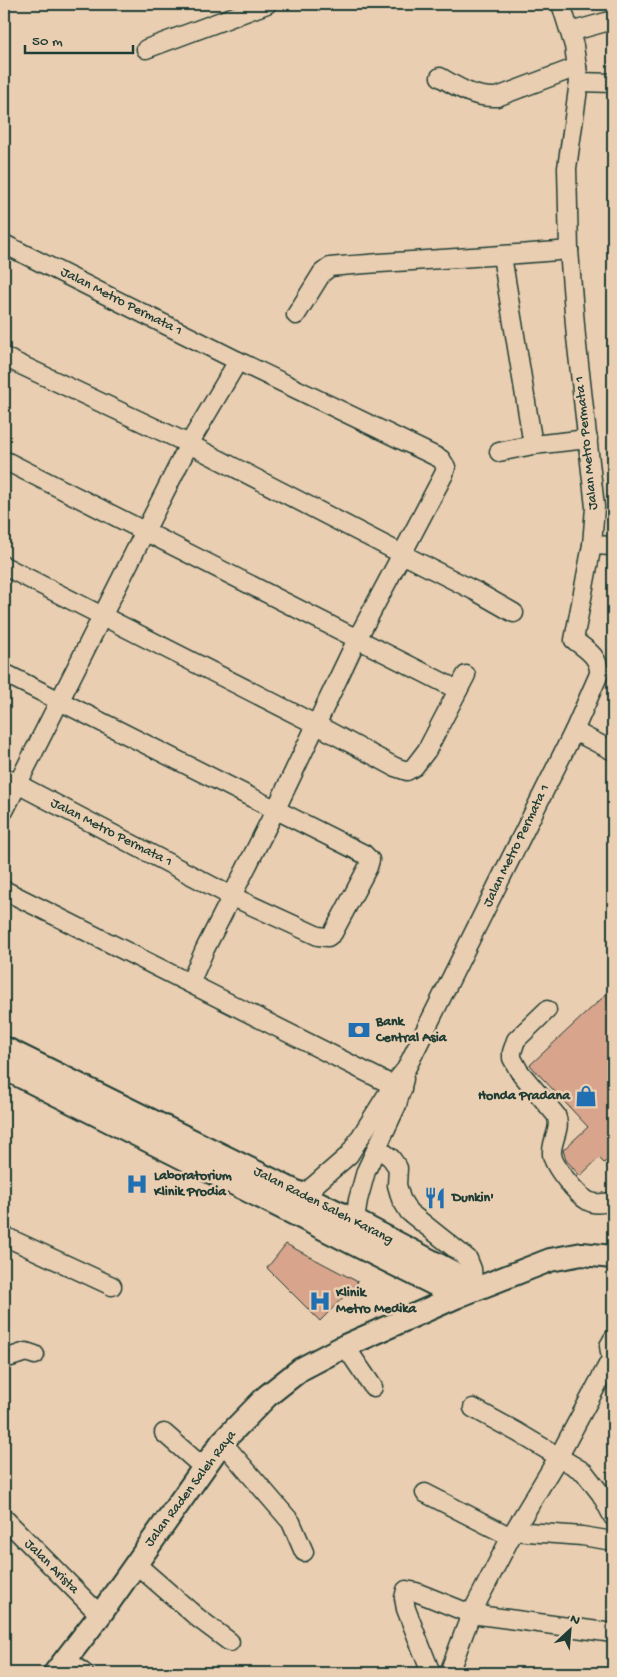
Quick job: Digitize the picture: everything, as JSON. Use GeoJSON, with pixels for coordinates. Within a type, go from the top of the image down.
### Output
{"type":"FeatureCollection","features":[{"type":"Feature","properties":{"kind":"main road","name":"Jalan Raden Saleh Karang"},"geometry":{"type":"LineString","coordinates":[[4,1048],[299,1204],[471,1289]]}},
{"type":"Feature","properties":{"kind":"main road","name":"Jalan Raden Saleh Karang"},"geometry":{"type":"LineString","coordinates":[[4,1068],[299,1204]]}},
{"type":"Feature","properties":{"kind":"main road","name":"Jalan Raden Saleh Raya"},"geometry":{"type":"LineString","coordinates":[[60,1666],[100,1615],[222,1442],[268,1396],[301,1369],[345,1346],[471,1289],[550,1260],[582,1254],[613,1257]]}},
{"type":"Feature","properties":{"kind":"street"},"geometry":{"type":"LineString","coordinates":[[146,49],[267,4]]}},
{"type":"Feature","properties":{"kind":"street","name":"Jalan Metro Permata 1"},"geometry":{"type":"LineString","coordinates":[[299,1204],[349,1155],[397,1088],[574,731],[599,674],[599,666],[594,656],[574,640],[592,545],[595,506],[576,337],[569,250],[567,168],[578,74],[570,32],[561,4]]}},
{"type":"Feature","properties":{"kind":"street"},"geometry":{"type":"LineString","coordinates":[[570,32],[613,20]]}},
{"type":"Feature","properties":{"kind":"street"},"geometry":{"type":"LineString","coordinates":[[440,77],[462,90],[485,98],[497,97],[578,74],[613,83]]}},
{"type":"Feature","properties":{"kind":"street","name":"Jalan Metro Permata 1"},"geometry":{"type":"LineString","coordinates":[[5,247],[434,456],[444,463],[446,467],[357,639],[317,725],[231,896],[190,983]]}},
{"type":"Feature","properties":{"kind":"street"},"geometry":{"type":"LineString","coordinates":[[296,315],[322,273],[330,266],[407,260],[502,256],[569,250]]}},
{"type":"Feature","properties":{"kind":"street"},"geometry":{"type":"LineString","coordinates":[[502,256],[533,445]]}},
{"type":"Feature","properties":{"kind":"street"},"geometry":{"type":"LineString","coordinates":[[4,357],[189,444],[477,592],[514,613]]}},
{"type":"Feature","properties":{"kind":"street"},"geometry":{"type":"LineString","coordinates":[[4,811],[11,781],[61,701],[189,444],[238,361]]}},
{"type":"Feature","properties":{"kind":"street"},"geometry":{"type":"LineString","coordinates":[[499,452],[533,445],[588,439]]}},
{"type":"Feature","properties":{"kind":"street"},"geometry":{"type":"LineString","coordinates":[[4,460],[146,530],[357,639],[462,682],[427,750],[414,767],[407,771],[395,767],[317,725],[4,566]]}},
{"type":"Feature","properties":{"kind":"street"},"geometry":{"type":"LineString","coordinates":[[592,545],[613,546]]}},
{"type":"Feature","properties":{"kind":"street","name":"Jalan Metro Permata 1"},"geometry":{"type":"LineString","coordinates":[[4,673],[276,809],[368,857],[370,860],[333,933],[328,937],[311,934],[231,896],[11,781]]}},
{"type":"Feature","properties":{"kind":"street"},"geometry":{"type":"LineString","coordinates":[[574,731],[613,752]]}},
{"type":"Feature","properties":{"kind":"street"},"geometry":{"type":"LineString","coordinates":[[4,890],[397,1088]]}},
{"type":"Feature","properties":{"kind":"street"},"geometry":{"type":"LineString","coordinates":[[546,1010],[516,1040],[512,1058],[519,1071],[556,1115],[558,1120],[557,1132],[552,1153],[556,1165],[574,1188],[588,1200],[600,1203],[613,1199]]}},
{"type":"Feature","properties":{"kind":"street","name":"Jalan Metro Permata 1"},"geometry":{"type":"LineString","coordinates":[[351,1230],[366,1172],[397,1105],[397,1088]]}},
{"type":"Feature","properties":{"kind":"street"},"geometry":{"type":"LineString","coordinates":[[377,1147],[391,1158],[398,1168],[397,1185],[400,1198],[410,1212],[458,1249],[468,1260],[472,1269],[471,1289]]}},
{"type":"Feature","properties":{"kind":"street"},"geometry":{"type":"LineString","coordinates":[[4,1236],[112,1286]]}},
{"type":"Feature","properties":{"kind":"street"},"geometry":{"type":"LineString","coordinates":[[449,1673],[470,1614],[612,1359],[609,1346],[613,1339]]}},
{"type":"Feature","properties":{"kind":"street"},"geometry":{"type":"LineString","coordinates":[[345,1346],[373,1387]]}},
{"type":"Feature","properties":{"kind":"street"},"geometry":{"type":"LineString","coordinates":[[4,1357],[11,1357],[26,1352],[35,1355]]}},
{"type":"Feature","properties":{"kind":"street"},"geometry":{"type":"LineString","coordinates":[[473,1408],[584,1472],[601,1494],[613,1517]]}},
{"type":"Feature","properties":{"kind":"street"},"geometry":{"type":"LineString","coordinates":[[164,1433],[204,1468]]}},
{"type":"Feature","properties":{"kind":"street"},"geometry":{"type":"LineString","coordinates":[[222,1442],[291,1522],[304,1552]]}},
{"type":"Feature","properties":{"kind":"street"},"geometry":{"type":"LineString","coordinates":[[425,1493],[513,1534],[582,1536],[613,1541]]}},
{"type":"Feature","properties":{"kind":"street","name":"Jalan Arista"},"geometry":{"type":"LineString","coordinates":[[4,1518],[100,1615]]}},
{"type":"Feature","properties":{"kind":"street"},"geometry":{"type":"LineString","coordinates":[[136,1564],[198,1618],[230,1642]]}},
{"type":"Feature","properties":{"kind":"street"},"geometry":{"type":"LineString","coordinates":[[431,1673],[406,1609],[404,1593],[406,1590],[416,1592],[470,1614],[613,1633]]}},
{"type":"Feature","properties":{"kind":"street"},"geometry":{"type":"LineString","coordinates":[[60,1666],[84,1673]]}},
{"type":"Feature","properties":{"kind":"building","name":"Honda Pradana"},"geometry":{"type":"Polygon","coordinates":[[[613,988],[613,1155],[604,1163],[599,1158],[580,1176],[566,1160],[563,1150],[588,1127],[530,1065],[613,988]]]}},
{"type":"Feature","properties":{"kind":"building","name":"Klinik Metro Medika"},"geometry":{"type":"Polygon","coordinates":[[[286,1244],[358,1282],[320,1321],[267,1268],[286,1244]]]}},
{"type":"Feature","properties":{"kind":"place","name":"Bank Central Asia"},"geometry":{"type":"Point","coordinates":[359,1030]}},
{"type":"Feature","properties":{"kind":"place","name":"Honda Pradana"},"geometry":{"type":"Point","coordinates":[586,1096]}},
{"type":"Feature","properties":{"kind":"place","name":"Laboratorium Klinik Prodia"},"geometry":{"type":"Point","coordinates":[137,1184]}},
{"type":"Feature","properties":{"kind":"place","name":"Dunkin'"},"geometry":{"type":"Point","coordinates":[435,1198]}},
{"type":"Feature","properties":{"kind":"place","name":"Klinik Metro Medika"},"geometry":{"type":"Point","coordinates":[320,1301]}}]}
